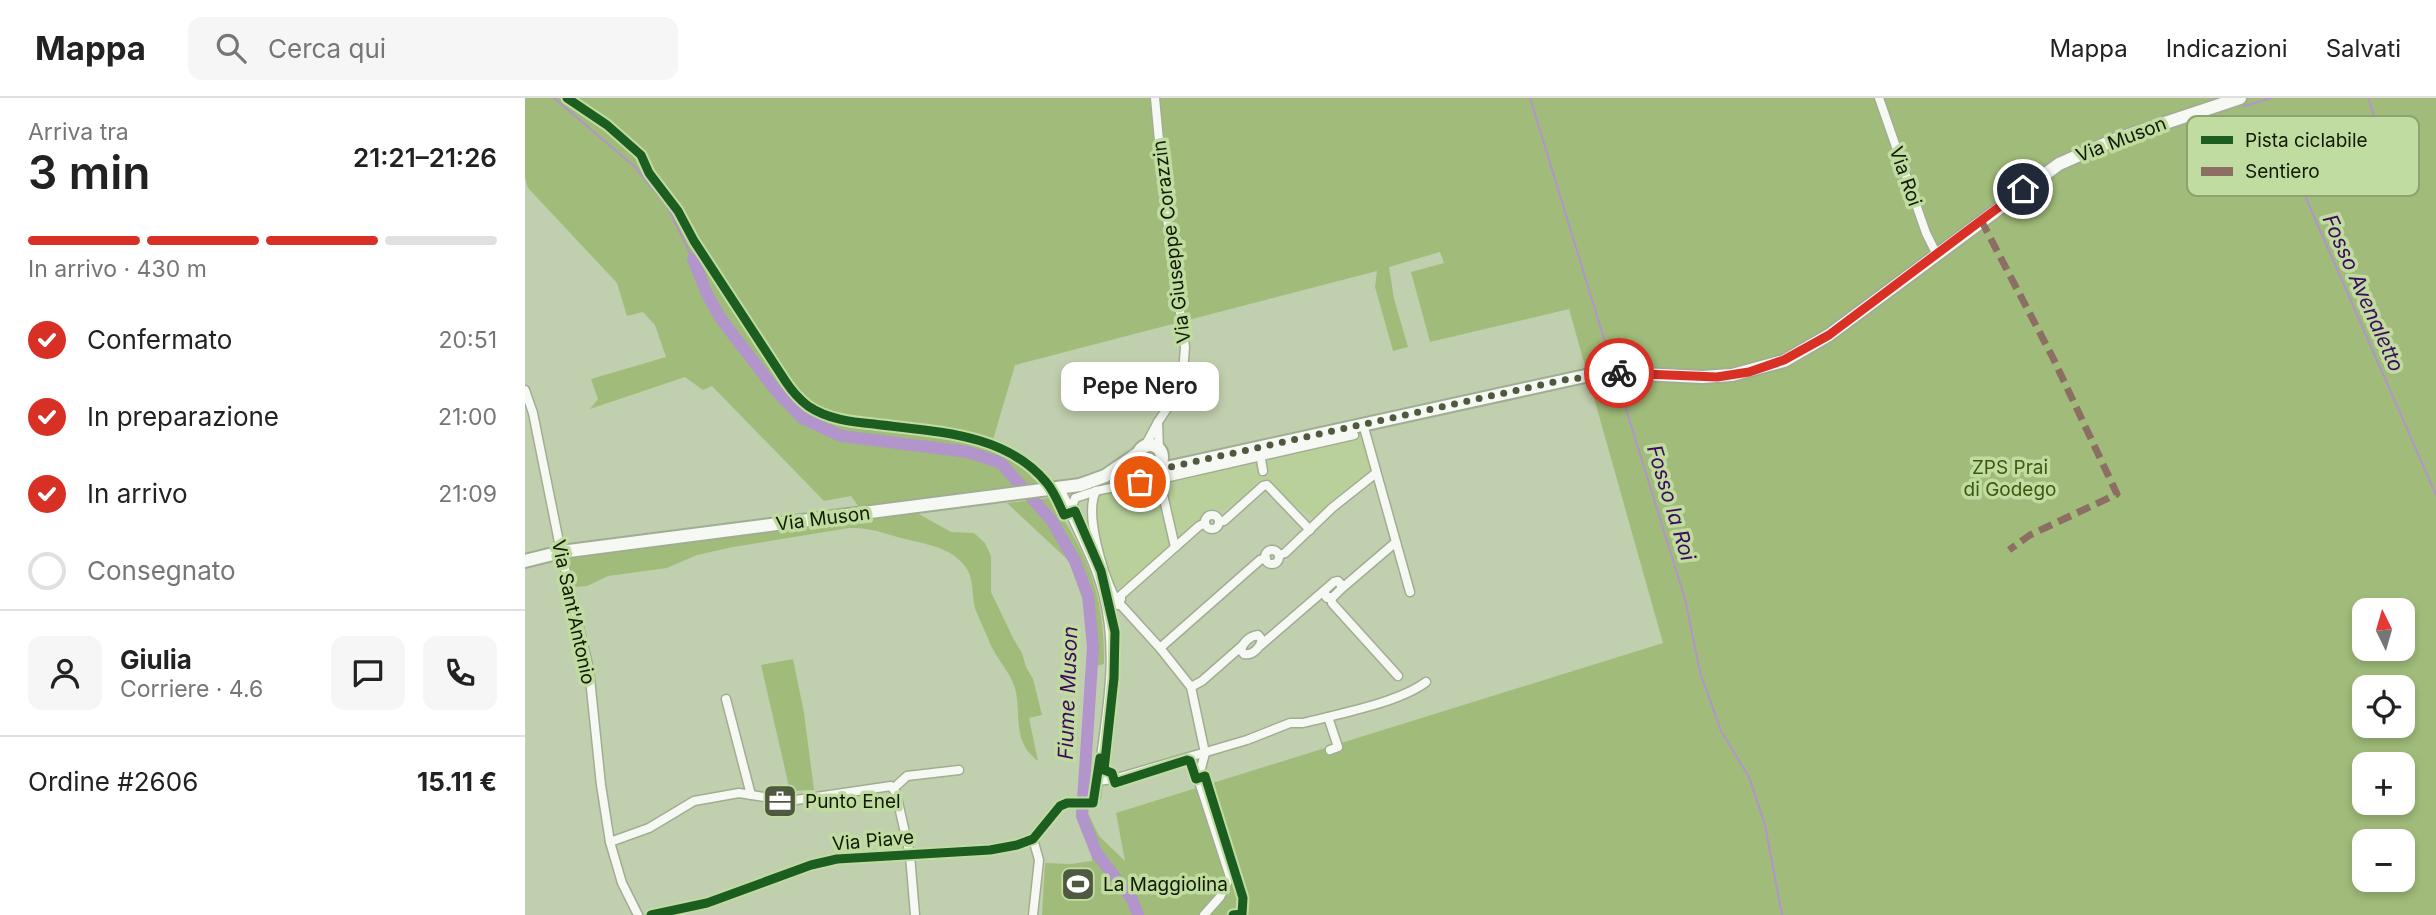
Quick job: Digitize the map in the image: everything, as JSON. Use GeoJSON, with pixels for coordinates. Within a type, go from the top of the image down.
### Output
{"type":"FeatureCollection","features":[{"type":"Feature","properties":{"kind":"main road","name":"Via Muson"},"geometry":{"type":"LineString","coordinates":[[1142,458],[1150,469],[1259,452],[1330,436],[1363,424],[1563,380],[1617,373],[1717,377],[1749,372],[1784,360],[1829,335],[1936,253],[2044,174],[2075,155],[2114,139],[2238,99]]}},
{"type":"Feature","properties":{"kind":"main road","name":"Via Muson"},"geometry":{"type":"LineString","coordinates":[[525,561],[561,552],[1095,481],[1142,458],[1151,446],[1193,461]]}},
{"type":"Feature","properties":{"kind":"main road"},"geometry":{"type":"LineString","coordinates":[[1156,467],[1161,460],[1160,451]]}},
{"type":"Feature","properties":{"kind":"street","name":"Via Giuseppe Corazzin"},"geometry":{"type":"LineString","coordinates":[[1130,483],[1137,477],[1142,458],[1158,422],[1182,386],[1185,347],[1165,204],[1155,98]]}},
{"type":"Feature","properties":{"kind":"street","name":"Via Roi"},"geometry":{"type":"LineString","coordinates":[[1879,98],[1926,233],[1936,253]]}},
{"type":"Feature","properties":{"kind":"street","name":"Via Sant'Antonio"},"geometry":{"type":"LineString","coordinates":[[525,390],[533,413],[561,552],[589,669],[610,842],[621,883],[638,915]]}},
{"type":"Feature","properties":{"kind":"street"},"geometry":{"type":"LineString","coordinates":[[1158,422],[1160,451]]}},
{"type":"Feature","properties":{"kind":"street"},"geometry":{"type":"LineString","coordinates":[[1363,424],[1410,592]]}},
{"type":"Feature","properties":{"kind":"street"},"geometry":{"type":"LineString","coordinates":[[1330,436],[1354,435]]}},
{"type":"Feature","properties":{"kind":"street"},"geometry":{"type":"LineString","coordinates":[[1175,547],[1161,482],[1165,478],[1259,452],[1265,485]]}},
{"type":"Feature","properties":{"kind":"street"},"geometry":{"type":"LineString","coordinates":[[1070,508],[1077,496],[1140,482],[1151,475],[1156,467]]}},
{"type":"Feature","properties":{"kind":"street"},"geometry":{"type":"LineString","coordinates":[[1160,648],[1259,560],[1266,558],[1272,564],[1279,560],[1279,555],[1285,553],[1332,508],[1376,473]]}},
{"type":"Feature","properties":{"kind":"street"},"geometry":{"type":"LineString","coordinates":[[1265,485],[1269,486],[1310,530]]}},
{"type":"Feature","properties":{"kind":"street"},"geometry":{"type":"LineString","coordinates":[[1118,599],[1205,523],[1208,517],[1212,515],[1219,521],[1224,521],[1265,485]]}},
{"type":"Feature","properties":{"kind":"street"},"geometry":{"type":"LineString","coordinates":[[1033,915],[1039,860],[1033,839],[1060,806],[1067,803],[1093,803],[1096,796],[1111,672],[1110,629],[1098,574],[1059,487]]}},
{"type":"Feature","properties":{"kind":"street"},"geometry":{"type":"LineString","coordinates":[[1096,491],[1091,503],[1105,575],[1118,599],[1191,687],[1205,752],[1199,777]]}},
{"type":"Feature","properties":{"kind":"street"},"geometry":{"type":"LineString","coordinates":[[1191,687],[1240,650],[1253,636],[1264,640],[1325,595],[1334,582],[1338,581],[1341,587],[1352,582],[1396,542]]}},
{"type":"Feature","properties":{"kind":"street"},"geometry":{"type":"LineString","coordinates":[[1325,595],[1398,676]]}},
{"type":"Feature","properties":{"kind":"street"},"geometry":{"type":"LineString","coordinates":[[1097,781],[1114,779],[1191,757],[1247,740],[1290,723],[1303,723],[1414,691],[1426,682]]}},
{"type":"Feature","properties":{"kind":"street"},"geometry":{"type":"LineString","coordinates":[[726,699],[751,795]]}},
{"type":"Feature","properties":{"kind":"street"},"geometry":{"type":"LineString","coordinates":[[1328,716],[1338,747],[1331,750]]}},
{"type":"Feature","properties":{"kind":"street"},"geometry":{"type":"LineString","coordinates":[[1191,757],[1230,877],[1220,897],[1204,915]]}},
{"type":"Feature","properties":{"kind":"street"},"geometry":{"type":"LineString","coordinates":[[894,789],[907,776],[959,770]]}},
{"type":"Feature","properties":{"kind":"street"},"geometry":{"type":"LineString","coordinates":[[610,842],[649,828],[694,801],[739,793],[789,801],[891,786],[894,789],[909,855],[915,915]]}},
{"type":"Feature","properties":{"kind":"street","name":"Via Piave"},"geometry":{"type":"LineString","coordinates":[[650,915],[707,902],[811,865],[837,859],[990,850],[1033,839]]}},
{"type":"Feature","properties":{"kind":"shaded area"},"geometry":{"type":"Polygon","coordinates":[[[1361,432],[1377,473],[1313,518],[1264,484],[1223,511],[1212,508],[1125,586],[1118,588],[1110,584],[1094,513],[1094,499],[1101,491],[1361,432]]]}},
{"type":"Feature","properties":{"kind":"green space","name":"ZPS Prai di Godego"},"geometry":{"type":"Polygon","coordinates":[[[525,98],[2436,98],[2436,915],[1042,915],[1045,863],[1071,864],[1092,861],[1091,842],[1079,821],[1078,811],[1088,813],[1099,836],[1125,861],[1116,813],[1663,643],[1569,309],[1430,342],[1411,272],[1444,263],[1440,252],[1389,267],[1394,299],[1408,347],[1393,351],[1375,287],[1377,271],[1015,365],[992,443],[1008,451],[1004,454],[1023,467],[1040,486],[859,507],[851,496],[824,501],[712,386],[703,390],[685,377],[590,409],[598,399],[591,379],[666,357],[655,325],[643,312],[627,316],[617,283],[528,188],[525,178],[525,98]]]}},
{"type":"Feature","properties":{"kind":"green space"},"geometry":{"type":"Polygon","coordinates":[[[1049,498],[1074,537],[1091,576],[1101,617],[1104,664],[1092,667],[1096,637],[1069,561],[1007,503],[1049,498]]]}},
{"type":"Feature","properties":{"kind":"green space"},"geometry":{"type":"Polygon","coordinates":[[[917,513],[951,532],[974,533],[985,543],[991,556],[991,592],[1033,679],[1042,715],[1029,718],[1038,761],[1024,745],[1019,727],[1015,688],[976,611],[967,570],[958,559],[943,550],[876,531],[849,528],[733,547],[697,555],[667,568],[608,576],[587,586],[574,587],[567,559],[917,513]]]}},
{"type":"Feature","properties":{"kind":"green space"},"geometry":{"type":"Polygon","coordinates":[[[793,659],[804,713],[814,790],[790,791],[761,665],[793,659]]]}},
{"type":"Feature","properties":{"kind":"waterway"},"geometry":{"type":"LineString","coordinates":[[554,98],[635,167],[667,206],[693,259]]}},
{"type":"Feature","properties":{"kind":"waterway","name":"Fosso la Roi"},"geometry":{"type":"LineString","coordinates":[[1530,98],[1613,368]]}},
{"type":"Feature","properties":{"kind":"waterway"},"geometry":{"type":"LineString","coordinates":[[2244,102],[2245,106],[2271,98]]}},
{"type":"Feature","properties":{"kind":"waterway","name":"Fosso Avenaletto"},"geometry":{"type":"LineString","coordinates":[[2368,98],[2374,116]]}},
{"type":"Feature","properties":{"kind":"waterway","name":"Fosso Avenaletto"},"geometry":{"type":"LineString","coordinates":[[2305,196],[2436,495]]}},
{"type":"Feature","properties":{"kind":"waterway","name":"Fiume Muson"},"geometry":{"type":"LineString","coordinates":[[693,259],[707,294],[721,319],[777,392],[802,418],[841,436],[968,452],[1001,463],[1052,521],[1075,561],[1088,596],[1093,647],[1082,816],[1097,854],[1132,899],[1138,915]]}},
{"type":"Feature","properties":{"kind":"waterway","name":"Fosso la Roi"},"geometry":{"type":"LineString","coordinates":[[1617,380],[1685,599],[1700,672],[1721,731],[1749,777],[1765,825],[1782,915]]}},
{"type":"Feature","properties":{"kind":"marked path"},"geometry":{"type":"LineString","coordinates":[[1981,220],[2053,358],[2117,494],[2030,535],[2009,550]]}},
{"type":"Feature","properties":{"kind":"cycle path"},"geometry":{"type":"LineString","coordinates":[[567,98],[607,125],[641,155],[649,173],[678,211],[694,241],[786,382],[808,406],[839,419],[944,433],[989,444],[1029,465],[1049,486],[1064,515],[1075,511],[1101,571],[1115,632],[1114,678],[1104,770],[1112,773],[1115,783],[1187,760],[1190,761],[1196,779],[1205,776],[1243,898],[1242,914],[1233,915]]}},
{"type":"Feature","properties":{"kind":"cycle path"},"geometry":{"type":"LineString","coordinates":[[651,915],[707,903],[811,865],[837,859],[990,850],[1017,845],[1033,839],[1060,806],[1067,803],[1093,803],[1100,758]]}},
{"type":"Feature","properties":{"kind":"way so far"},"geometry":{"type":"LineString","coordinates":[[1140,482],[1157,467],[1166,468],[1563,380],[1619,373]]}},
{"type":"Feature","properties":{"kind":"place","name":"Pepe Nero"},"geometry":{"type":"Point","coordinates":[1140,482]}},
{"type":"Feature","properties":{"kind":"place","name":"Punto Enel"},"geometry":{"type":"Point","coordinates":[780,801]}},
{"type":"Feature","properties":{"kind":"place","name":"La Maggiolina"},"geometry":{"type":"Point","coordinates":[1078,884]}},
{"type":"Feature","properties":{"kind":"route"},"geometry":{"type":"LineString","coordinates":[[1619,373],[1717,377],[1749,372],[1784,360],[1829,335],[2023,189]]}}]}
